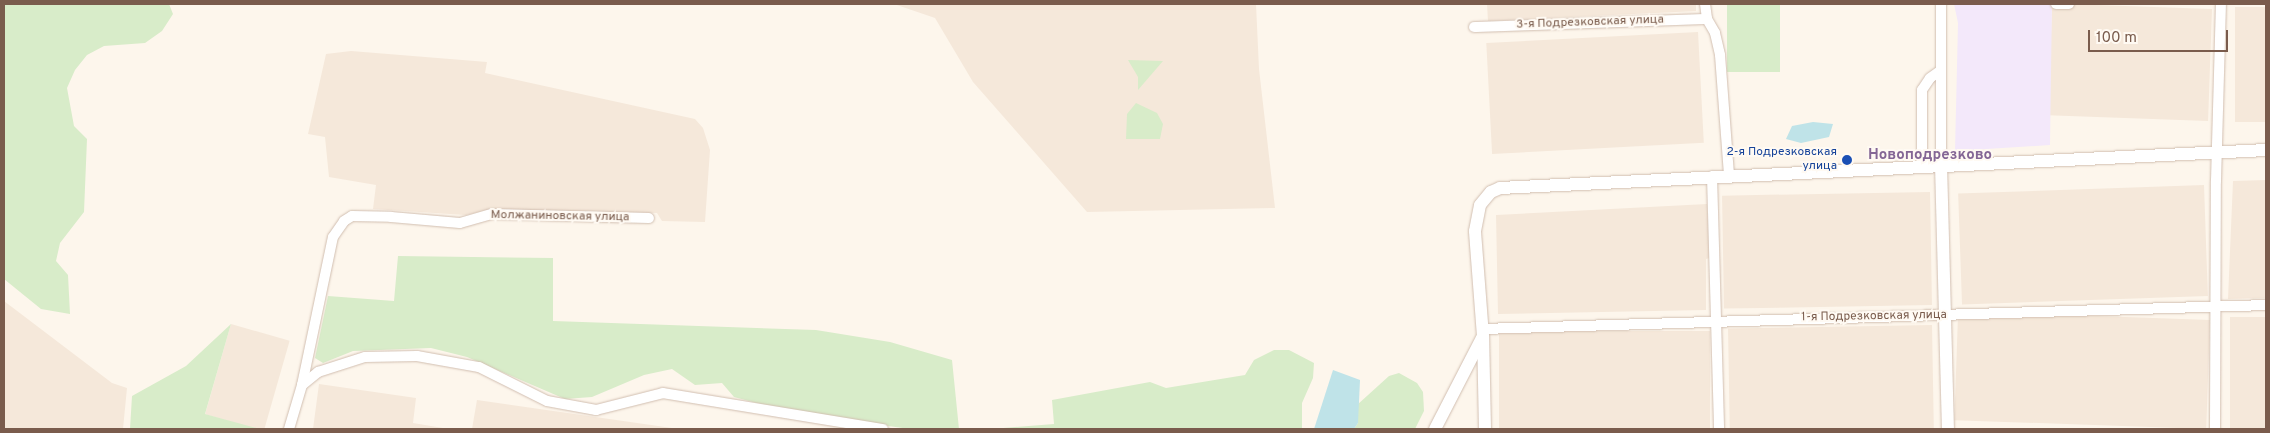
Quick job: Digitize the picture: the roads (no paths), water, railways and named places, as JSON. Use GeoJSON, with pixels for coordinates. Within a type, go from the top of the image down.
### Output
{"type":"FeatureCollection","features":[{"type":"Feature","properties":{"kind":"street"},"geometry":{"type":"LineString","coordinates":[[1705,4],[1707,19],[1715,34],[1720,55],[1729,175]]}},
{"type":"Feature","properties":{"kind":"street"},"geometry":{"type":"LineString","coordinates":[[1941,4],[1941,164],[1948,429]]}},
{"type":"Feature","properties":{"kind":"street"},"geometry":{"type":"LineString","coordinates":[[2056,4],[2069,4]]}},
{"type":"Feature","properties":{"kind":"street"},"geometry":{"type":"LineString","coordinates":[[2215,429],[2221,4]]}},
{"type":"Feature","properties":{"kind":"street","name":"3-я Подрезковская улица"},"geometry":{"type":"LineString","coordinates":[[1474,27],[1707,19]]}},
{"type":"Feature","properties":{"kind":"street"},"geometry":{"type":"LineString","coordinates":[[1922,165],[1922,90],[1930,78],[1940,71]]}},
{"type":"Feature","properties":{"kind":"street"},"geometry":{"type":"LineString","coordinates":[[1485,429],[1476,216],[1485,198],[1500,188],[1941,164],[2266,150]]}},
{"type":"Feature","properties":{"kind":"street"},"geometry":{"type":"LineString","coordinates":[[1712,176],[1719,429]]}},
{"type":"Feature","properties":{"kind":"street","name":"Молжаниновская улица"},"geometry":{"type":"LineString","coordinates":[[289,429],[302,384],[333,236],[337,227],[352,216],[460,223],[492,214],[649,218]]}},
{"type":"Feature","properties":{"kind":"street","name":"1-я Подрезковская улица"},"geometry":{"type":"LineString","coordinates":[[1482,332],[1716,321],[1946,316],[2266,305]]}},
{"type":"Feature","properties":{"kind":"street"},"geometry":{"type":"LineString","coordinates":[[1435,429],[1482,332]]}},
{"type":"Feature","properties":{"kind":"street"},"geometry":{"type":"LineString","coordinates":[[302,384],[318,372],[365,357],[417,356],[479,367],[548,401],[596,410],[663,393],[883,429]]}},
{"type":"Feature","properties":{"kind":"water"},"geometry":{"type":"Polygon","coordinates":[[[1813,122],[1833,124],[1829,137],[1801,143],[1786,139],[1792,126],[1813,122]]]}},
{"type":"Feature","properties":{"kind":"water"},"geometry":{"type":"Polygon","coordinates":[[[1333,370],[1360,380],[1358,423],[1354,429],[1314,429],[1333,370]]]}},
{"type":"Feature","properties":{"kind":"place","name":"2-я Подрезковская улица"},"geometry":{"type":"Point","coordinates":[1847,160]}},
{"type":"Feature","properties":{"kind":"district","name":"Новоподрезково"},"geometry":{"type":"Point","coordinates":[1930,156]}}]}
